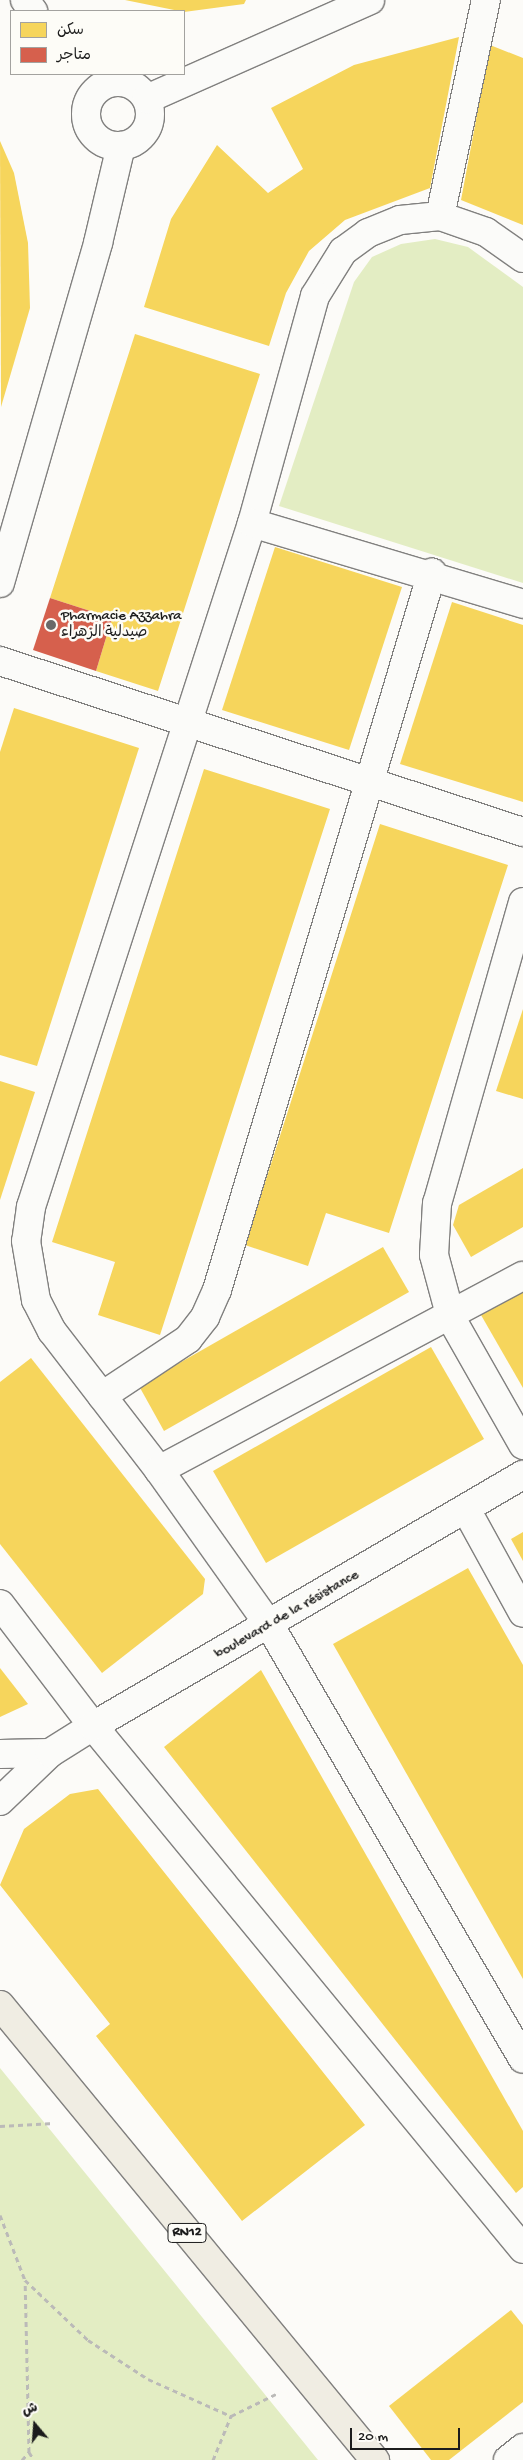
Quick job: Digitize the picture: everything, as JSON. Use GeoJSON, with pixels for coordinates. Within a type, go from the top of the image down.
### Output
{"type":"FeatureCollection","features":[{"type":"Feature","properties":{"kind":"main road","name":"RN12"},"geometry":{"type":"LineString","coordinates":[[0,2005],[376,2460]]}},
{"type":"Feature","properties":{"kind":"street"},"geometry":{"type":"LineString","coordinates":[[147,99],[370,0]]}},
{"type":"Feature","properties":{"kind":"street"},"geometry":{"type":"LineString","coordinates":[[440,216],[486,0]]}},
{"type":"Feature","properties":{"kind":"street"},"geometry":{"type":"LineString","coordinates":[[98,79],[128,82],[147,99],[151,111],[146,129],[133,143],[120,146],[97,138],[86,116],[98,79]]}},
{"type":"Feature","properties":{"kind":"street"},"geometry":{"type":"LineString","coordinates":[[0,583],[98,243],[120,146]]}},
{"type":"Feature","properties":{"kind":"street"},"geometry":{"type":"LineString","coordinates":[[523,258],[486,232],[440,216],[400,220],[368,232],[344,251],[328,271],[315,296],[252,523],[31,1207],[26,1241],[36,1300],[52,1331],[159,1470],[270,1626],[523,2059]]}},
{"type":"Feature","properties":{"kind":"street"},"geometry":{"type":"LineString","coordinates":[[252,523],[432,574],[523,604]]}},
{"type":"Feature","properties":{"kind":"street"},"geometry":{"type":"LineString","coordinates":[[102,1396],[166,1358],[205,1317],[373,781],[432,574]]}},
{"type":"Feature","properties":{"kind":"street"},"geometry":{"type":"LineString","coordinates":[[0,660],[187,723],[373,781],[523,832]]}},
{"type":"Feature","properties":{"kind":"street"},"geometry":{"type":"LineString","coordinates":[[523,902],[437,1203],[434,1255],[451,1318],[523,1445]]}},
{"type":"Feature","properties":{"kind":"street"},"geometry":{"type":"LineString","coordinates":[[159,1470],[451,1318],[523,1276]]}},
{"type":"Feature","properties":{"kind":"street","name":"boulevard de la résistance"},"geometry":{"type":"LineString","coordinates":[[0,1801],[50,1753],[93,1726],[270,1626],[467,1511],[523,1476]]}},
{"type":"Feature","properties":{"kind":"street"},"geometry":{"type":"LineString","coordinates":[[467,1511],[523,1613]]}},
{"type":"Feature","properties":{"kind":"street"},"geometry":{"type":"LineString","coordinates":[[0,1604],[93,1726],[520,2238]]}},
{"type":"Feature","properties":{"kind":"street"},"geometry":{"type":"LineString","coordinates":[[0,1754],[50,1753]]}},
{"type":"Feature","properties":{"kind":"street"},"geometry":{"type":"LineString","coordinates":[[508,2460],[523,2448]]}},
{"type":"Feature","properties":{"kind":"path"},"geometry":{"type":"LineString","coordinates":[[0,2126],[56,2122]]}},
{"type":"Feature","properties":{"kind":"path"},"geometry":{"type":"LineString","coordinates":[[0,2215],[26,2280],[29,2452],[34,2460]]}},
{"type":"Feature","properties":{"kind":"path"},"geometry":{"type":"LineString","coordinates":[[26,2280],[88,2340],[148,2380],[231,2416]]}},
{"type":"Feature","properties":{"kind":"path"},"geometry":{"type":"LineString","coordinates":[[213,2460],[231,2416],[276,2394]]}},
{"type":"Feature","properties":{"kind":"path"},"geometry":{"type":"LineString","coordinates":[[22,2460],[29,2452]]}},
{"type":"Feature","properties":{"kind":"green space"},"geometry":{"type":"Polygon","coordinates":[[[435,239],[468,247],[523,287],[523,583],[279,506],[354,282],[372,257],[401,244],[435,239]]]}},
{"type":"Feature","properties":{"kind":"green space"},"geometry":{"type":"Polygon","coordinates":[[[0,2068],[318,2460],[0,2460],[0,2068]]]}},
{"type":"Feature","properties":{"kind":"building: سكن"},"geometry":{"type":"Polygon","coordinates":[[[125,0],[246,0],[244,4],[185,12],[185,10],[174,10],[125,0]]]}},
{"type":"Feature","properties":{"kind":"building: سكن"},"geometry":{"type":"Polygon","coordinates":[[[459,37],[430,188],[345,220],[309,251],[286,293],[269,346],[144,307],[171,219],[217,145],[268,193],[303,169],[271,108],[354,65],[459,37]]]}},
{"type":"Feature","properties":{"kind":"building: سكن"},"geometry":{"type":"Polygon","coordinates":[[[490,45],[523,58],[523,225],[461,200],[490,45]]]}},
{"type":"Feature","properties":{"kind":"building: سكن"},"geometry":{"type":"Polygon","coordinates":[[[0,141],[14,173],[28,243],[30,308],[1,407],[0,141]]]}},
{"type":"Feature","properties":{"kind":"building: سكن"},"geometry":{"type":"Polygon","coordinates":[[[135,334],[260,374],[158,691],[96,671],[112,618],[50,598],[135,334]]]}},
{"type":"Feature","properties":{"kind":"building: سكن"},"geometry":{"type":"Polygon","coordinates":[[[275,547],[402,587],[349,750],[222,710],[275,547]]]}},
{"type":"Feature","properties":{"kind":"building: سكن"},"geometry":{"type":"Polygon","coordinates":[[[452,602],[523,625],[523,802],[400,764],[452,602]]]}},
{"type":"Feature","properties":{"kind":"building: سكن"},"geometry":{"type":"Polygon","coordinates":[[[14,708],[139,748],[37,1066],[0,1055],[0,752],[14,708]]]}},
{"type":"Feature","properties":{"kind":"building: سكن"},"geometry":{"type":"Polygon","coordinates":[[[204,769],[330,809],[160,1335],[98,1315],[115,1262],[52,1242],[204,769]]]}},
{"type":"Feature","properties":{"kind":"building: سكن"},"geometry":{"type":"Polygon","coordinates":[[[380,824],[508,865],[389,1233],[326,1213],[308,1266],[245,1245],[380,824]]]}},
{"type":"Feature","properties":{"kind":"building: سكن"},"geometry":{"type":"Polygon","coordinates":[[[523,1009],[523,1099],[496,1091],[523,1009]]]}},
{"type":"Feature","properties":{"kind":"building: سكن"},"geometry":{"type":"Polygon","coordinates":[[[0,1081],[35,1092],[0,1200],[0,1081]]]}},
{"type":"Feature","properties":{"kind":"building: سكن"},"geometry":{"type":"Polygon","coordinates":[[[523,1168],[523,1227],[471,1257],[453,1225],[459,1205],[523,1168]]]}},
{"type":"Feature","properties":{"kind":"building: سكن"},"geometry":{"type":"Polygon","coordinates":[[[383,1247],[409,1292],[164,1431],[139,1386],[383,1247]]]}},
{"type":"Feature","properties":{"kind":"building: سكن"},"geometry":{"type":"Polygon","coordinates":[[[523,1291],[523,1388],[481,1315],[523,1291]]]}},
{"type":"Feature","properties":{"kind":"building: سكن"},"geometry":{"type":"Polygon","coordinates":[[[431,1347],[484,1439],[266,1563],[213,1471],[431,1347]]]}},
{"type":"Feature","properties":{"kind":"building: سكن"},"geometry":{"type":"Polygon","coordinates":[[[31,1358],[205,1579],[203,1594],[102,1673],[0,1544],[0,1382],[31,1358]]]}},
{"type":"Feature","properties":{"kind":"building: سكن"},"geometry":{"type":"Polygon","coordinates":[[[523,1532],[523,1561],[511,1539],[523,1532]]]}},
{"type":"Feature","properties":{"kind":"building: سكن"},"geometry":{"type":"Polygon","coordinates":[[[468,1568],[523,1665],[523,1979],[333,1644],[468,1568]]]}},
{"type":"Feature","properties":{"kind":"building: سكن"},"geometry":{"type":"Polygon","coordinates":[[[0,1668],[28,1704],[0,1717],[0,1668]]]}},
{"type":"Feature","properties":{"kind":"building: سكن"},"geometry":{"type":"Polygon","coordinates":[[[261,1670],[523,2131],[523,2187],[516,2193],[164,1747],[261,1670]]]}},
{"type":"Feature","properties":{"kind":"building: سكن"},"geometry":{"type":"Polygon","coordinates":[[[98,1789],[365,2125],[242,2221],[96,2036],[110,2024],[0,1885],[24,1829],[70,1794],[98,1789]]]}},
{"type":"Feature","properties":{"kind":"building: سكن"},"geometry":{"type":"Polygon","coordinates":[[[511,2310],[523,2325],[523,2402],[449,2460],[431,2460],[389,2406],[511,2310]]]}},
{"type":"Feature","properties":{"kind":"building: متاجر"},"geometry":{"type":"Polygon","coordinates":[[[50,598],[112,618],[96,671],[33,650],[50,598]]]}},
{"type":"Feature","properties":{"kind":"place","name":"Pharmacie Azzahra صيدلية الزهراء"},"geometry":{"type":"Point","coordinates":[51,625]}}]}
